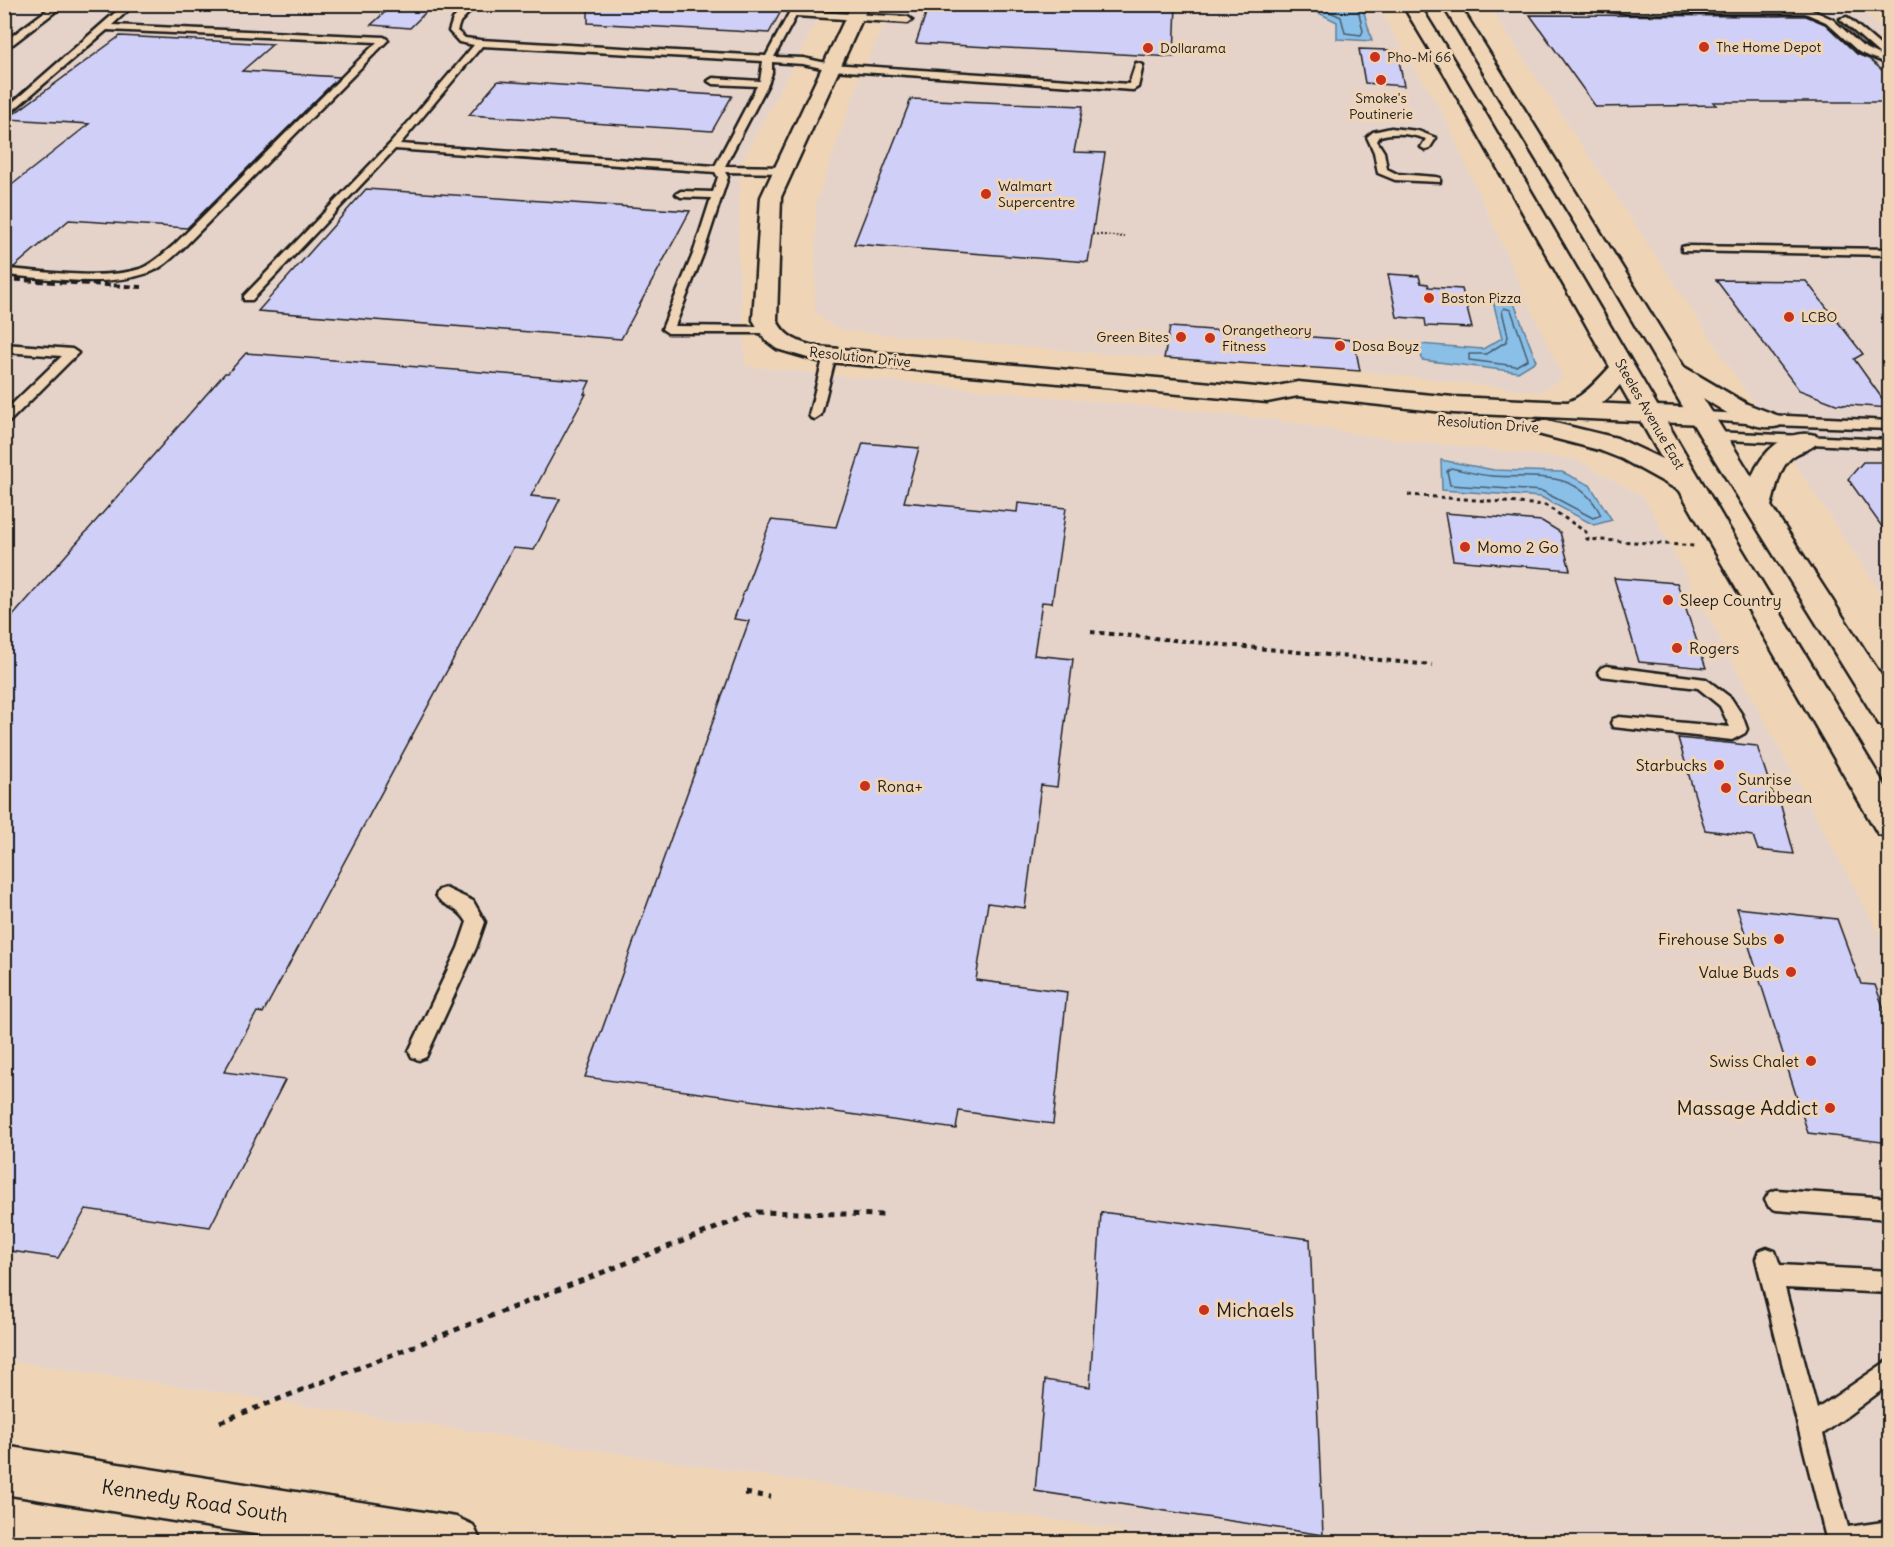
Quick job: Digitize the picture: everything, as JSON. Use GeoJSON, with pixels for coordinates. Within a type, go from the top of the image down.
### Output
{"type":"FeatureCollection","features":[{"type":"Feature","properties":{"kind":"main road","name":"Steeles Avenue East"},"geometry":{"type":"LineString","coordinates":[[1410,4],[1455,77],[1727,548],[1890,824]]}},
{"type":"Feature","properties":{"kind":"main road"},"geometry":{"type":"LineString","coordinates":[[1452,6],[1708,426],[1890,716]]}},
{"type":"Feature","properties":{"kind":"main road"},"geometry":{"type":"LineString","coordinates":[[769,332],[765,320],[771,197],[858,10]]}},
{"type":"Feature","properties":{"kind":"main road","name":"Resolution Drive"},"geometry":{"type":"LineString","coordinates":[[769,332],[779,342],[796,350],[830,355],[1267,395],[1298,389],[1453,405],[1569,411],[1655,423],[1708,426]]}},
{"type":"Feature","properties":{"kind":"main road"},"geometry":{"type":"LineString","coordinates":[[1569,411],[1586,405],[1608,386],[1623,366]]}},
{"type":"Feature","properties":{"kind":"main road"},"geometry":{"type":"LineString","coordinates":[[1674,370],[1738,409],[1770,421]]}},
{"type":"Feature","properties":{"kind":"main road","name":"Resolution Drive"},"geometry":{"type":"LineString","coordinates":[[1267,395],[1290,407],[1397,418],[1543,428],[1655,423]]}},
{"type":"Feature","properties":{"kind":"main road"},"geometry":{"type":"LineString","coordinates":[[1543,428],[1624,450],[1690,484]]}},
{"type":"Feature","properties":{"kind":"main road"},"geometry":{"type":"LineString","coordinates":[[1758,505],[1769,464],[1791,445],[1806,441]]}},
{"type":"Feature","properties":{"kind":"main road","name":"Kennedy Road South"},"geometry":{"type":"LineString","coordinates":[[4,1470],[456,1542]]}},
{"type":"Feature","properties":{"kind":"lane"},"geometry":{"type":"LineString","coordinates":[[4,42],[10,42],[61,4]]}},
{"type":"Feature","properties":{"kind":"lane"},"geometry":{"type":"LineString","coordinates":[[4,115],[131,4]]}},
{"type":"Feature","properties":{"kind":"lane"},"geometry":{"type":"LineString","coordinates":[[473,4],[456,21],[453,31],[462,40],[480,43],[803,61],[831,67],[1133,87],[1139,65]]}},
{"type":"Feature","properties":{"kind":"lane"},"geometry":{"type":"LineString","coordinates":[[1540,4],[1630,10],[1788,9],[1820,13],[1828,17],[1859,48],[1872,56],[1890,62]]}},
{"type":"Feature","properties":{"kind":"lane"},"geometry":{"type":"LineString","coordinates":[[1691,4],[1712,9]]}},
{"type":"Feature","properties":{"kind":"lane"},"geometry":{"type":"LineString","coordinates":[[718,169],[763,84],[768,60],[796,9],[858,10],[908,20]]}},
{"type":"Feature","properties":{"kind":"lane"},"geometry":{"type":"LineString","coordinates":[[1836,12],[1890,57]]}},
{"type":"Feature","properties":{"kind":"lane"},"geometry":{"type":"LineString","coordinates":[[4,272],[77,276],[120,275],[143,271],[158,264],[178,247],[384,40],[107,27]]}},
{"type":"Feature","properties":{"kind":"lane"},"geometry":{"type":"LineString","coordinates":[[248,298],[393,146],[480,43]]}},
{"type":"Feature","properties":{"kind":"lane"},"geometry":{"type":"LineString","coordinates":[[713,81],[763,84]]}},
{"type":"Feature","properties":{"kind":"lane"},"geometry":{"type":"LineString","coordinates":[[1426,147],[1431,138],[1417,132],[1380,131],[1372,137],[1372,141],[1380,152],[1382,171],[1395,177],[1436,180]]}},
{"type":"Feature","properties":{"kind":"lane"},"geometry":{"type":"LineString","coordinates":[[393,146],[718,169],[784,170]]}},
{"type":"Feature","properties":{"kind":"lane"},"geometry":{"type":"LineString","coordinates":[[718,169],[723,177],[698,254],[668,328],[769,332]]}},
{"type":"Feature","properties":{"kind":"lane"},"geometry":{"type":"LineString","coordinates":[[681,194],[717,195]]}},
{"type":"Feature","properties":{"kind":"lane"},"geometry":{"type":"LineString","coordinates":[[1686,249],[1890,252]]}},
{"type":"Feature","properties":{"kind":"lane"},"geometry":{"type":"LineString","coordinates":[[4,348],[72,353],[4,420]]}},
{"type":"Feature","properties":{"kind":"lane"},"geometry":{"type":"LineString","coordinates":[[815,415],[830,355]]}},
{"type":"Feature","properties":{"kind":"lane"},"geometry":{"type":"LineString","coordinates":[[1708,426],[1770,421],[1890,425]]}},
{"type":"Feature","properties":{"kind":"lane"},"geometry":{"type":"LineString","coordinates":[[1708,426],[1806,441],[1890,444]]}},
{"type":"Feature","properties":{"kind":"lane"},"geometry":{"type":"LineString","coordinates":[[1606,672],[1701,682],[1712,688],[1738,719],[1739,729],[1732,734],[1619,723]]}},
{"type":"Feature","properties":{"kind":"lane"},"geometry":{"type":"LineString","coordinates":[[420,1051],[467,948],[476,922],[467,906],[445,895]]}},
{"type":"Feature","properties":{"kind":"lane"},"geometry":{"type":"LineString","coordinates":[[1776,1200],[1890,1209]]}},
{"type":"Feature","properties":{"kind":"lane"},"geometry":{"type":"LineString","coordinates":[[1890,1282],[1769,1268],[1839,1540],[1890,1533]]}},
{"type":"Feature","properties":{"kind":"lane"},"geometry":{"type":"LineString","coordinates":[[1810,1429],[1890,1370]]}},
{"type":"Feature","properties":{"kind":"path"},"geometry":{"type":"LineString","coordinates":[[1092,234],[1125,237]]}},
{"type":"Feature","properties":{"kind":"path"},"geometry":{"type":"LineString","coordinates":[[1408,495],[1545,505],[1586,531],[1587,539],[1727,548]]}},
{"type":"Feature","properties":{"kind":"path"},"geometry":{"type":"LineString","coordinates":[[1091,632],[1432,665]]}},
{"type":"Feature","properties":{"kind":"path"},"geometry":{"type":"LineString","coordinates":[[220,1422],[756,1212],[885,1215]]}},
{"type":"Feature","properties":{"kind":"path"},"geometry":{"type":"LineString","coordinates":[[745,1493],[771,1497]]}},
{"type":"Feature","properties":{"kind":"shaded area"},"geometry":{"type":"Polygon","coordinates":[[[1791,4],[1859,8],[1889,35],[1889,605],[1488,5],[1791,4]]]}},
{"type":"Feature","properties":{"kind":"shaded area"},"geometry":{"type":"Polygon","coordinates":[[[4,5],[826,5],[741,163],[738,254],[746,366],[1271,419],[1374,437],[1576,459],[1644,497],[1889,952],[1889,1542],[1184,1542],[1068,1522],[5,1360],[4,5]]]}},
{"type":"Feature","properties":{"kind":"shaded area"},"geometry":{"type":"Polygon","coordinates":[[[892,5],[1376,5],[1441,110],[1563,378],[1540,392],[1360,371],[1093,353],[846,331],[830,325],[815,311],[816,202],[858,82],[892,5]]]}},
{"type":"Feature","properties":{"kind":"water"},"geometry":{"type":"Polygon","coordinates":[[[1285,5],[1362,5],[1372,41],[1337,39],[1337,22],[1317,12],[1284,11],[1285,5]]]}},
{"type":"Feature","properties":{"kind":"water"},"geometry":{"type":"Polygon","coordinates":[[[1493,301],[1514,303],[1536,361],[1518,372],[1422,360],[1420,344],[1483,349],[1502,338],[1493,301]]]}},
{"type":"Feature","properties":{"kind":"water"},"geometry":{"type":"Polygon","coordinates":[[[1441,460],[1494,470],[1562,472],[1590,485],[1612,520],[1594,525],[1541,497],[1442,490],[1441,460]]]}},
{"type":"Feature","properties":{"kind":"building"},"geometry":{"type":"Polygon","coordinates":[[[394,4],[434,4],[410,28],[371,25],[394,4]]]}},
{"type":"Feature","properties":{"kind":"building"},"geometry":{"type":"Polygon","coordinates":[[[588,4],[785,4],[769,33],[588,23],[588,4]]]}},
{"type":"Feature","properties":{"kind":"building"},"geometry":{"type":"Polygon","coordinates":[[[929,4],[1176,4],[1174,57],[916,43],[929,4]]]}},
{"type":"Feature","properties":{"kind":"building","name":"The Home Depot"},"geometry":{"type":"Polygon","coordinates":[[[1530,15],[1806,16],[1825,24],[1857,54],[1869,59],[1890,77],[1890,102],[1713,102],[1716,105],[1596,107],[1530,15]]]}},
{"type":"Feature","properties":{"kind":"building"},"geometry":{"type":"Polygon","coordinates":[[[120,36],[273,44],[242,71],[339,77],[187,228],[69,220],[14,267],[4,267],[4,191],[89,124],[7,119],[120,36]]]}},
{"type":"Feature","properties":{"kind":"building"},"geometry":{"type":"Polygon","coordinates":[[[1359,49],[1388,50],[1398,55],[1404,86],[1365,83],[1359,49]]]}},
{"type":"Feature","properties":{"kind":"building"},"geometry":{"type":"Polygon","coordinates":[[[498,81],[732,96],[712,131],[469,115],[498,81]]]}},
{"type":"Feature","properties":{"kind":"building","name":"Walmart Supercentre"},"geometry":{"type":"Polygon","coordinates":[[[911,99],[1083,106],[1074,152],[1105,153],[1088,262],[854,244],[911,99]]]}},
{"type":"Feature","properties":{"kind":"building"},"geometry":{"type":"Polygon","coordinates":[[[366,189],[690,211],[621,339],[258,311],[366,189]]]}},
{"type":"Feature","properties":{"kind":"building","name":"Boston Pizza"},"geometry":{"type":"Polygon","coordinates":[[[1388,274],[1419,276],[1421,283],[1428,284],[1429,287],[1462,289],[1472,328],[1426,326],[1425,319],[1397,317],[1388,274]]]}},
{"type":"Feature","properties":{"kind":"building","name":"LCBO"},"geometry":{"type":"Polygon","coordinates":[[[1716,280],[1806,281],[1863,354],[1854,359],[1889,408],[1836,404],[1799,390],[1716,280]]]}},
{"type":"Feature","properties":{"kind":"building"},"geometry":{"type":"Polygon","coordinates":[[[1170,327],[1354,340],[1360,371],[1164,358],[1170,327]]]}},
{"type":"Feature","properties":{"kind":"building"},"geometry":{"type":"Polygon","coordinates":[[[246,353],[590,381],[584,394],[586,394],[531,496],[560,499],[534,550],[513,548],[263,1013],[257,1012],[224,1072],[285,1080],[210,1227],[86,1209],[58,1258],[4,1250],[4,626],[225,373],[228,373],[246,353]]]}},
{"type":"Feature","properties":{"kind":"building","name":"Rona+"},"geometry":{"type":"Polygon","coordinates":[[[863,443],[919,448],[904,502],[1017,512],[1018,503],[1066,508],[1052,603],[1042,602],[1034,655],[1073,659],[1057,787],[1041,785],[1025,908],[988,903],[976,980],[1067,992],[1053,1124],[959,1111],[956,1129],[585,1077],[749,621],[734,619],[771,520],[836,527],[863,443]]]}},
{"type":"Feature","properties":{"kind":"building"},"geometry":{"type":"Polygon","coordinates":[[[1863,462],[1890,462],[1890,538],[1848,479],[1863,462]]]}},
{"type":"Feature","properties":{"kind":"building"},"geometry":{"type":"Polygon","coordinates":[[[1445,513],[1542,521],[1560,532],[1570,570],[1453,560],[1445,513]]]}},
{"type":"Feature","properties":{"kind":"building"},"geometry":{"type":"Polygon","coordinates":[[[1614,578],[1677,583],[1706,668],[1639,662],[1614,578]]]}},
{"type":"Feature","properties":{"kind":"building"},"geometry":{"type":"Polygon","coordinates":[[[1678,738],[1757,746],[1773,794],[1778,795],[1794,854],[1758,850],[1753,836],[1705,830],[1678,738]]]}},
{"type":"Feature","properties":{"kind":"building"},"geometry":{"type":"Polygon","coordinates":[[[1737,908],[1837,919],[1861,984],[1875,985],[1890,1025],[1890,1143],[1808,1133],[1737,908]]]}},
{"type":"Feature","properties":{"kind":"building","name":"Michaels"},"geometry":{"type":"Polygon","coordinates":[[[1101,1212],[1310,1239],[1323,1535],[1035,1491],[1045,1380],[1090,1387],[1101,1212]]]}},
{"type":"Feature","properties":{"kind":"railway"},"geometry":{"type":"LineString","coordinates":[[4,279],[142,287]]}},
{"type":"Feature","properties":{"kind":"place","name":"The Home Depot"},"geometry":{"type":"Point","coordinates":[1704,47]}},
{"type":"Feature","properties":{"kind":"place","name":"Dollarama"},"geometry":{"type":"Point","coordinates":[1148,48]}},
{"type":"Feature","properties":{"kind":"place","name":"Pho-Mi 66"},"geometry":{"type":"Point","coordinates":[1375,57]}},
{"type":"Feature","properties":{"kind":"place","name":"Smoke's Poutinerie"},"geometry":{"type":"Point","coordinates":[1381,80]}},
{"type":"Feature","properties":{"kind":"place","name":"Walmart Supercentre"},"geometry":{"type":"Point","coordinates":[986,194]}},
{"type":"Feature","properties":{"kind":"place","name":"Boston Pizza"},"geometry":{"type":"Point","coordinates":[1429,298]}},
{"type":"Feature","properties":{"kind":"place","name":"LCBO"},"geometry":{"type":"Point","coordinates":[1789,317]}},
{"type":"Feature","properties":{"kind":"place","name":"Green Bites"},"geometry":{"type":"Point","coordinates":[1181,337]}},
{"type":"Feature","properties":{"kind":"place","name":"Orangetheory Fitness"},"geometry":{"type":"Point","coordinates":[1210,338]}},
{"type":"Feature","properties":{"kind":"place","name":"Dosa Boyz"},"geometry":{"type":"Point","coordinates":[1340,346]}},
{"type":"Feature","properties":{"kind":"place","name":"Momo 2 Go"},"geometry":{"type":"Point","coordinates":[1465,547]}},
{"type":"Feature","properties":{"kind":"place","name":"Sleep Country"},"geometry":{"type":"Point","coordinates":[1668,600]}},
{"type":"Feature","properties":{"kind":"place","name":"Rogers"},"geometry":{"type":"Point","coordinates":[1677,648]}},
{"type":"Feature","properties":{"kind":"place","name":"Starbucks"},"geometry":{"type":"Point","coordinates":[1719,765]}},
{"type":"Feature","properties":{"kind":"place","name":"Rona+"},"geometry":{"type":"Point","coordinates":[865,786]}},
{"type":"Feature","properties":{"kind":"place","name":"Sunrise Caribbean"},"geometry":{"type":"Point","coordinates":[1726,788]}},
{"type":"Feature","properties":{"kind":"place","name":"Firehouse Subs"},"geometry":{"type":"Point","coordinates":[1779,939]}},
{"type":"Feature","properties":{"kind":"place","name":"Value Buds"},"geometry":{"type":"Point","coordinates":[1791,972]}},
{"type":"Feature","properties":{"kind":"place","name":"Swiss Chalet"},"geometry":{"type":"Point","coordinates":[1811,1061]}},
{"type":"Feature","properties":{"kind":"place","name":"Massage Addict"},"geometry":{"type":"Point","coordinates":[1830,1108]}},
{"type":"Feature","properties":{"kind":"place","name":"Michaels"},"geometry":{"type":"Point","coordinates":[1204,1310]}}]}
